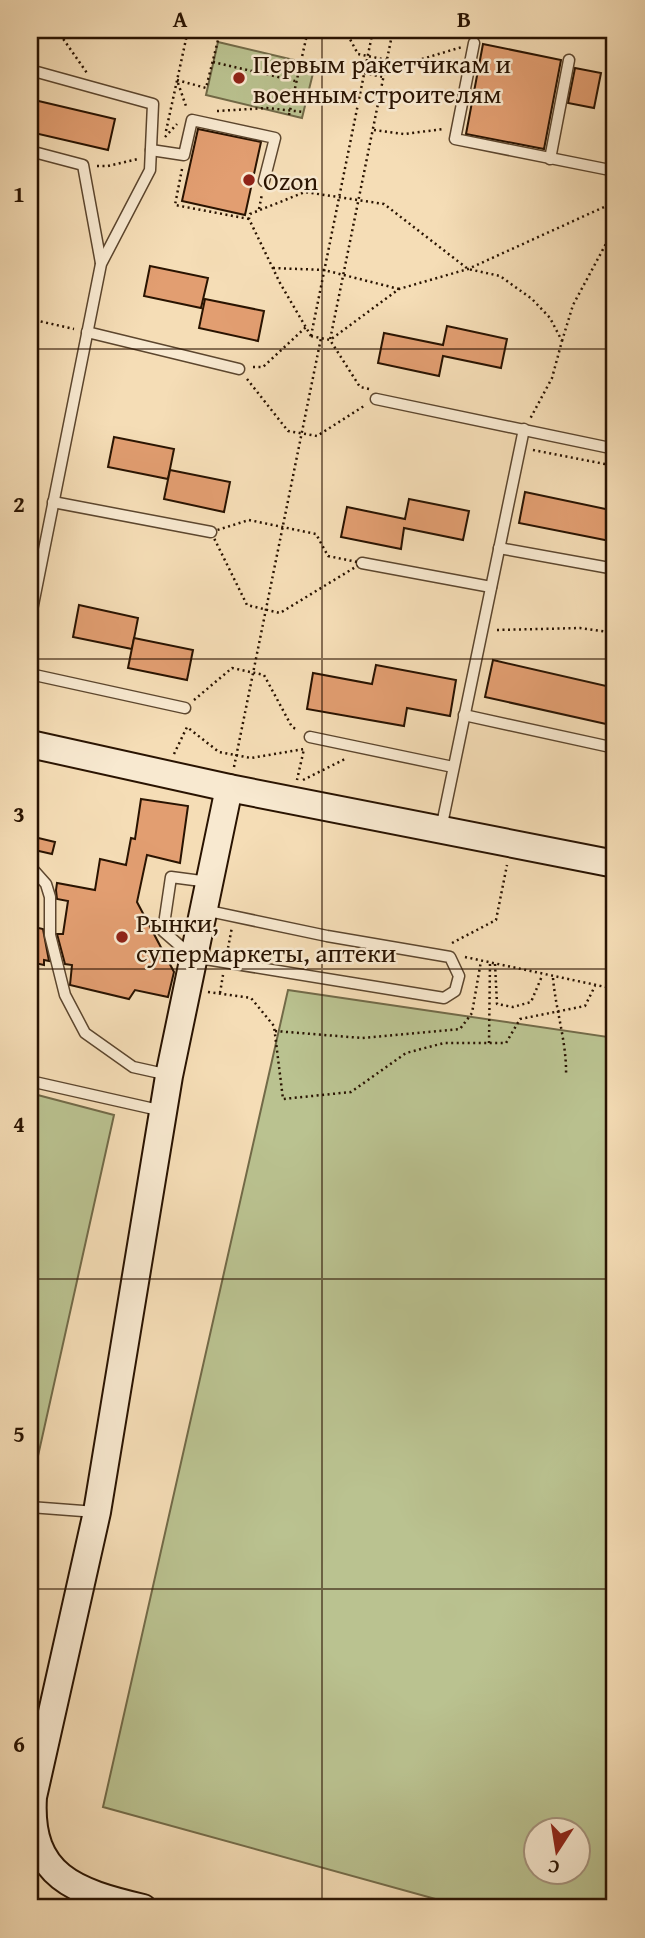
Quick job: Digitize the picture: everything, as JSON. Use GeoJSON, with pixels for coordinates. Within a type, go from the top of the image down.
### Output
{"type":"FeatureCollection","features":[{"type":"Feature","properties":{"kind":"street"},"geometry":{"type":"LineString","coordinates":[[30,744],[229,788],[615,864]]}},
{"type":"Feature","properties":{"kind":"street"},"geometry":{"type":"LineString","coordinates":[[143,1908],[101,1898],[62,1878],[34,1849],[33,1797],[97,1512],[169,1076],[229,788]]}},
{"type":"Feature","properties":{"kind":"lane"},"geometry":{"type":"LineString","coordinates":[[474,43],[455,139],[615,171]]}},
{"type":"Feature","properties":{"kind":"lane"},"geometry":{"type":"LineString","coordinates":[[550,159],[569,60]]}},
{"type":"Feature","properties":{"kind":"lane"},"geometry":{"type":"LineString","coordinates":[[30,70],[153,104],[150,170],[101,264],[30,620]]}},
{"type":"Feature","properties":{"kind":"lane"},"geometry":{"type":"LineString","coordinates":[[151,150],[184,155],[192,120],[275,138],[264,181]]}},
{"type":"Feature","properties":{"kind":"lane"},"geometry":{"type":"LineString","coordinates":[[30,151],[83,165],[101,264]]}},
{"type":"Feature","properties":{"kind":"lane"},"geometry":{"type":"LineString","coordinates":[[87,332],[239,369]]}},
{"type":"Feature","properties":{"kind":"lane"},"geometry":{"type":"LineString","coordinates":[[376,399],[615,449]]}},
{"type":"Feature","properties":{"kind":"lane"},"geometry":{"type":"LineString","coordinates":[[440,830],[524,429]]}},
{"type":"Feature","properties":{"kind":"lane"},"geometry":{"type":"LineString","coordinates":[[53,502],[211,532]]}},
{"type":"Feature","properties":{"kind":"lane"},"geometry":{"type":"LineString","coordinates":[[499,548],[615,569]]}},
{"type":"Feature","properties":{"kind":"lane"},"geometry":{"type":"LineString","coordinates":[[362,563],[491,587]]}},
{"type":"Feature","properties":{"kind":"lane"},"geometry":{"type":"LineString","coordinates":[[30,674],[185,708]]}},
{"type":"Feature","properties":{"kind":"lane"},"geometry":{"type":"LineString","coordinates":[[464,715],[615,748]]}},
{"type":"Feature","properties":{"kind":"lane"},"geometry":{"type":"LineString","coordinates":[[310,737],[453,767]]}},
{"type":"Feature","properties":{"kind":"lane"},"geometry":{"type":"LineString","coordinates":[[30,866],[46,884],[50,897],[50,935],[62,983],[85,1033],[133,1067],[169,1076]]}},
{"type":"Feature","properties":{"kind":"lane"},"geometry":{"type":"LineString","coordinates":[[203,909],[327,936],[450,957],[459,976],[455,990],[444,998],[193,957],[163,931],[170,877],[209,882]]}},
{"type":"Feature","properties":{"kind":"lane"},"geometry":{"type":"LineString","coordinates":[[30,1081],[164,1111]]}},
{"type":"Feature","properties":{"kind":"lane"},"geometry":{"type":"LineString","coordinates":[[30,1507],[97,1512]]}},
{"type":"Feature","properties":{"kind":"path"},"geometry":{"type":"LineString","coordinates":[[57,30],[98,89]]}},
{"type":"Feature","properties":{"kind":"path"},"geometry":{"type":"LineString","coordinates":[[164,138],[188,30]]}},
{"type":"Feature","properties":{"kind":"path"},"geometry":{"type":"LineString","coordinates":[[177,80],[206,88],[218,40],[216,30]]}},
{"type":"Feature","properties":{"kind":"path"},"geometry":{"type":"LineString","coordinates":[[289,115],[308,30]]}},
{"type":"Feature","properties":{"kind":"path"},"geometry":{"type":"LineString","coordinates":[[345,30],[358,54],[387,60]]}},
{"type":"Feature","properties":{"kind":"path"},"geometry":{"type":"LineString","coordinates":[[311,336],[373,30]]}},
{"type":"Feature","properties":{"kind":"path"},"geometry":{"type":"LineString","coordinates":[[239,369],[288,431],[317,436],[376,399],[378,391],[360,387],[330,340],[393,30]]}},
{"type":"Feature","properties":{"kind":"path"},"geometry":{"type":"LineString","coordinates":[[385,70],[474,43],[491,30]]}},
{"type":"Feature","properties":{"kind":"path"},"geometry":{"type":"LineString","coordinates":[[213,62],[296,82]]}},
{"type":"Feature","properties":{"kind":"path"},"geometry":{"type":"LineString","coordinates":[[364,73],[383,76]]}},
{"type":"Feature","properties":{"kind":"path"},"geometry":{"type":"LineString","coordinates":[[177,80],[188,113]]}},
{"type":"Feature","properties":{"kind":"path"},"geometry":{"type":"LineString","coordinates":[[372,130],[404,134],[457,127]]}},
{"type":"Feature","properties":{"kind":"path"},"geometry":{"type":"LineString","coordinates":[[184,155],[175,205],[250,219]]}},
{"type":"Feature","properties":{"kind":"path"},"geometry":{"type":"LineString","coordinates":[[258,211],[264,181]]}},
{"type":"Feature","properties":{"kind":"path"},"geometry":{"type":"LineString","coordinates":[[562,341],[550,318],[532,299],[500,276],[468,269],[384,204],[339,195],[305,192],[250,214],[273,268],[311,336],[330,340],[399,289],[468,269],[615,202]]}},
{"type":"Feature","properties":{"kind":"path"},"geometry":{"type":"LineString","coordinates":[[524,429],[552,378],[573,305],[615,228]]}},
{"type":"Feature","properties":{"kind":"path"},"geometry":{"type":"LineString","coordinates":[[273,268],[324,270],[399,289]]}},
{"type":"Feature","properties":{"kind":"path"},"geometry":{"type":"LineString","coordinates":[[30,319],[87,332]]}},
{"type":"Feature","properties":{"kind":"path"},"geometry":{"type":"LineString","coordinates":[[239,369],[263,367],[306,327]]}},
{"type":"Feature","properties":{"kind":"path"},"geometry":{"type":"LineString","coordinates":[[229,788],[321,338]]}},
{"type":"Feature","properties":{"kind":"path"},"geometry":{"type":"LineString","coordinates":[[520,447],[615,466]]}},
{"type":"Feature","properties":{"kind":"path"},"geometry":{"type":"LineString","coordinates":[[249,520],[316,534],[328,556],[362,563],[280,612],[247,605],[211,532],[249,520]]}},
{"type":"Feature","properties":{"kind":"path"},"geometry":{"type":"LineString","coordinates":[[482,631],[580,628],[615,633]]}},
{"type":"Feature","properties":{"kind":"path"},"geometry":{"type":"LineString","coordinates":[[164,774],[187,727],[185,708],[232,668],[264,675],[292,727],[310,737]]}},
{"type":"Feature","properties":{"kind":"path"},"geometry":{"type":"LineString","coordinates":[[187,727],[219,752],[251,758],[304,749],[297,783],[366,749]]}},
{"type":"Feature","properties":{"kind":"path"},"geometry":{"type":"LineString","coordinates":[[431,953],[496,920],[508,855]]}},
{"type":"Feature","properties":{"kind":"path"},"geometry":{"type":"LineString","coordinates":[[274,1031],[362,1038],[460,1030],[472,1013],[481,961]]}},
{"type":"Feature","properties":{"kind":"path"},"geometry":{"type":"LineString","coordinates":[[489,1043],[490,963]]}},
{"type":"Feature","properties":{"kind":"path"},"geometry":{"type":"LineString","coordinates":[[495,964],[497,1004],[513,1007],[531,1002],[542,976]]}},
{"type":"Feature","properties":{"kind":"path"},"geometry":{"type":"LineString","coordinates":[[553,978],[556,1012],[567,1052],[566,1076]]}},
{"type":"Feature","properties":{"kind":"path"},"geometry":{"type":"LineString","coordinates":[[205,1004],[208,991],[251,998],[274,1031],[283,1099],[351,1092],[406,1054],[444,1043],[506,1043],[520,1019],[585,1006],[595,986]]}},
{"type":"Feature","properties":{"kind":"green space"},"geometry":{"type":"Polygon","coordinates":[[[218,42],[315,65],[302,118],[206,95],[218,42]]]}},
{"type":"Feature","properties":{"kind":"green space"},"geometry":{"type":"Polygon","coordinates":[[[288,990],[615,1038],[615,1908],[468,1908],[103,1807],[288,990]]]}},
{"type":"Feature","properties":{"kind":"green space"},"geometry":{"type":"Polygon","coordinates":[[[30,1093],[114,1115],[38,1456],[30,1455],[30,1093]]]}},
{"type":"Feature","properties":{"kind":"building"},"geometry":{"type":"Polygon","coordinates":[[[483,44],[561,60],[544,149],[466,134],[483,44]]]}},
{"type":"Feature","properties":{"kind":"building"},"geometry":{"type":"Polygon","coordinates":[[[575,68],[601,73],[594,108],[568,103],[575,68]]]}},
{"type":"Feature","properties":{"kind":"building"},"geometry":{"type":"Polygon","coordinates":[[[30,99],[115,119],[108,150],[30,132],[30,99]]]}},
{"type":"Feature","properties":{"kind":"building"},"geometry":{"type":"Polygon","coordinates":[[[198,129],[261,142],[245,215],[182,201],[198,129]]]}},
{"type":"Feature","properties":{"kind":"building"},"geometry":{"type":"Polygon","coordinates":[[[150,266],[208,278],[201,308],[144,296],[150,266]]]}},
{"type":"Feature","properties":{"kind":"building"},"geometry":{"type":"Polygon","coordinates":[[[205,299],[264,311],[258,341],[199,328],[205,299]]]}},
{"type":"Feature","properties":{"kind":"building"},"geometry":{"type":"Polygon","coordinates":[[[447,326],[507,339],[501,368],[443,356],[439,376],[378,363],[384,333],[443,345],[447,326]]]}},
{"type":"Feature","properties":{"kind":"building"},"geometry":{"type":"Polygon","coordinates":[[[114,437],[174,449],[168,479],[108,467],[114,437]]]}},
{"type":"Feature","properties":{"kind":"building"},"geometry":{"type":"Polygon","coordinates":[[[170,470],[230,482],[224,512],[164,499],[170,470]]]}},
{"type":"Feature","properties":{"kind":"building"},"geometry":{"type":"Polygon","coordinates":[[[525,492],[615,511],[615,542],[519,523],[525,492]]]}},
{"type":"Feature","properties":{"kind":"building"},"geometry":{"type":"Polygon","coordinates":[[[409,499],[469,511],[463,540],[404,528],[401,549],[341,537],[347,507],[405,519],[409,499]]]}},
{"type":"Feature","properties":{"kind":"building"},"geometry":{"type":"Polygon","coordinates":[[[79,605],[138,618],[132,649],[73,637],[79,605]]]}},
{"type":"Feature","properties":{"kind":"building"},"geometry":{"type":"Polygon","coordinates":[[[134,638],[193,650],[187,680],[128,668],[134,638]]]}},
{"type":"Feature","properties":{"kind":"building"},"geometry":{"type":"Polygon","coordinates":[[[493,660],[615,688],[615,726],[485,697],[493,660]]]}},
{"type":"Feature","properties":{"kind":"building"},"geometry":{"type":"Polygon","coordinates":[[[376,665],[456,680],[450,716],[407,708],[404,726],[307,709],[313,673],[372,684],[376,665]]]}},
{"type":"Feature","properties":{"kind":"building","name":"Рынки, супермаркеты, аптеки"},"geometry":{"type":"Polygon","coordinates":[[[141,799],[188,806],[180,863],[147,855],[137,902],[174,972],[168,997],[135,990],[129,999],[70,985],[72,965],[65,964],[57,934],[63,934],[68,901],[57,899],[56,890],[57,883],[95,890],[100,859],[126,865],[131,838],[135,839],[141,799]]]}},
{"type":"Feature","properties":{"kind":"building"},"geometry":{"type":"Polygon","coordinates":[[[30,836],[55,842],[52,854],[30,849],[30,836]]]}},
{"type":"Feature","properties":{"kind":"building"},"geometry":{"type":"Polygon","coordinates":[[[30,926],[43,929],[49,961],[44,960],[44,965],[30,962],[30,926]]]}},
{"type":"Feature","properties":{"kind":"place","name":"Первым ракетчикам и военным строителям"},"geometry":{"type":"Point","coordinates":[239,78]}},
{"type":"Feature","properties":{"kind":"place","name":"Ozon"},"geometry":{"type":"Point","coordinates":[249,180]}},
{"type":"Feature","properties":{"kind":"place","name":"Рынки, супермаркеты, аптеки"},"geometry":{"type":"Point","coordinates":[122,937]}}]}
